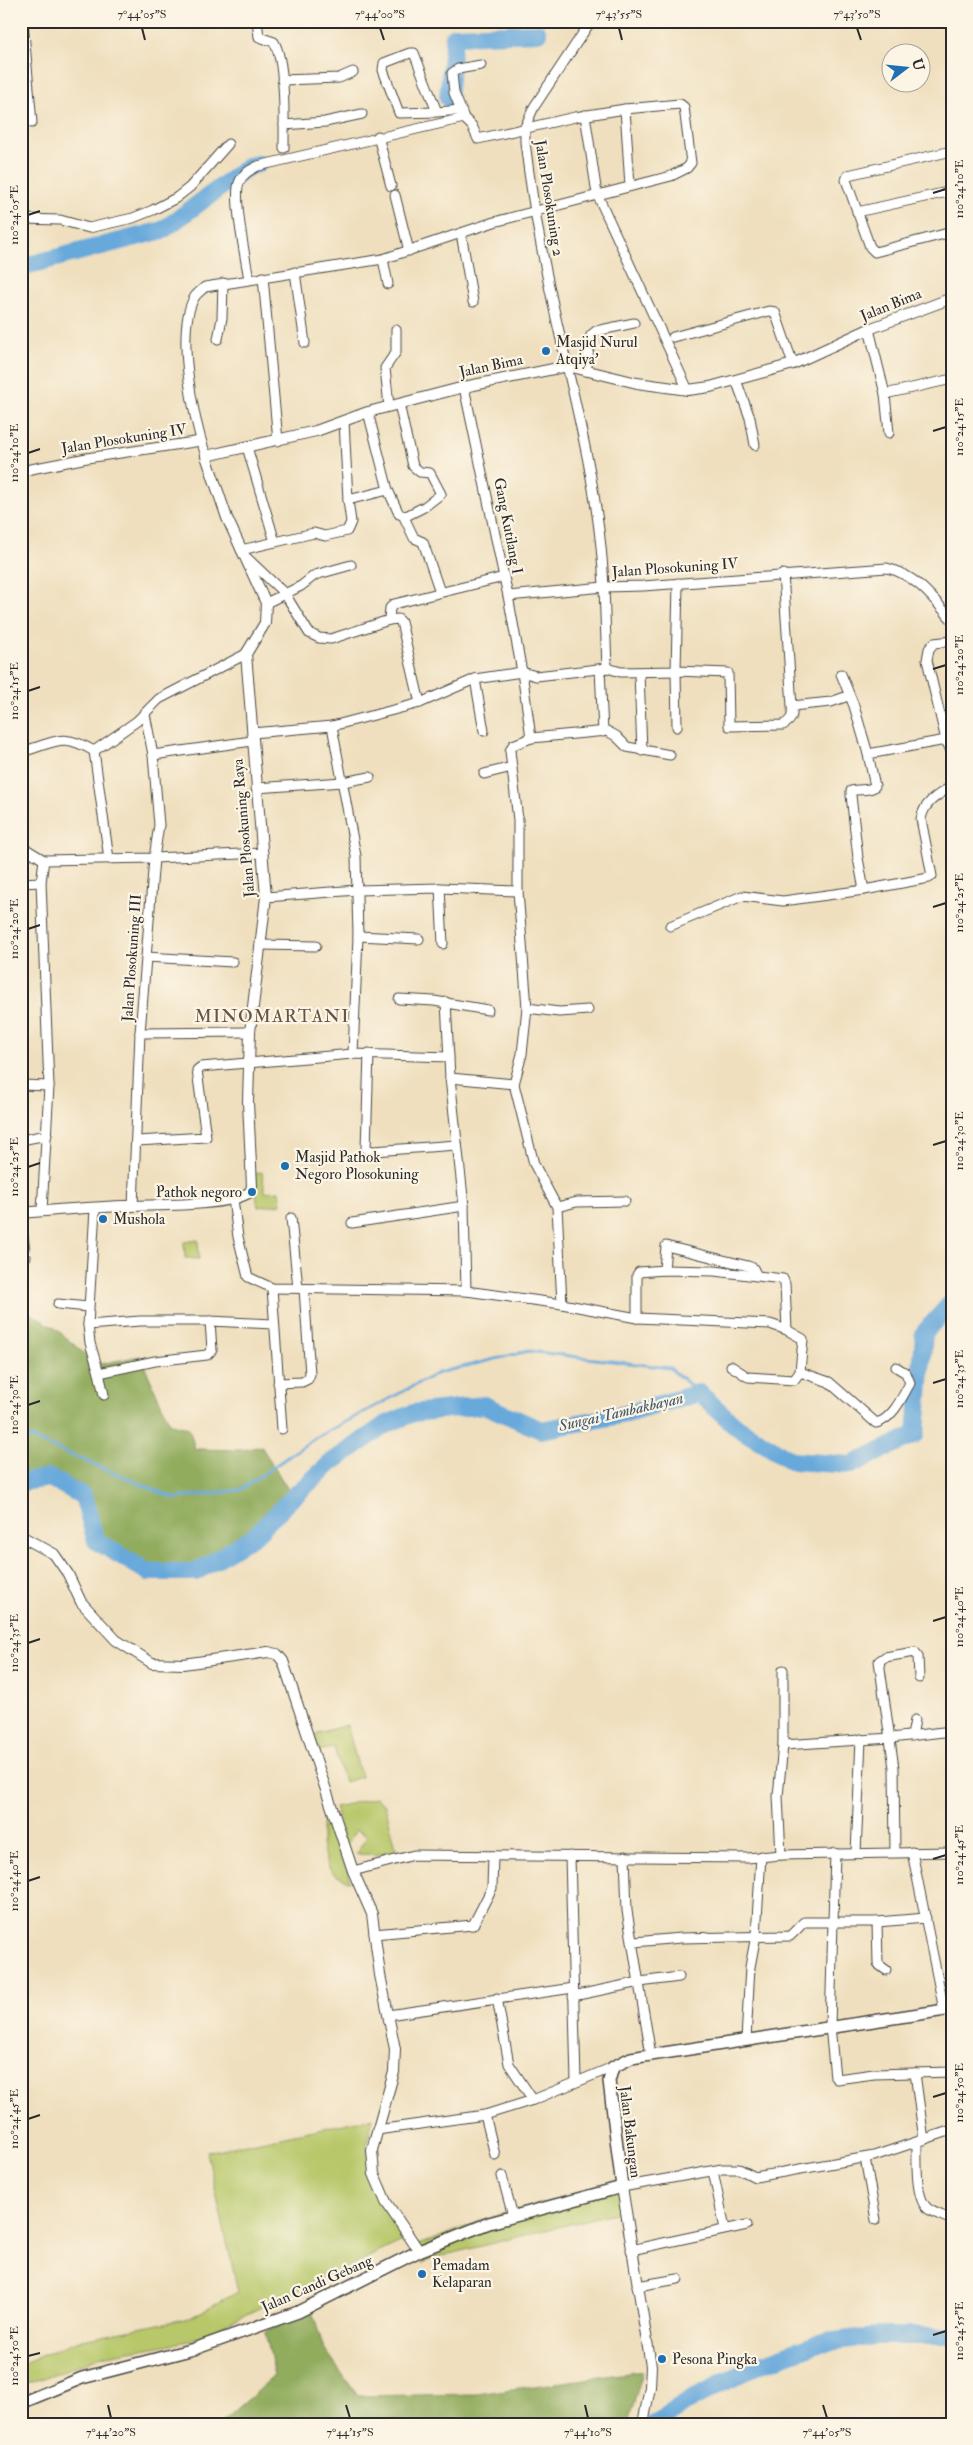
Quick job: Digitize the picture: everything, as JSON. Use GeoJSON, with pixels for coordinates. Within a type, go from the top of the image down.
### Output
{"type":"FeatureCollection","features":[{"type":"Feature","properties":{"kind":"main road","name":"Jalan Bakungan"},"geometry":{"type":"LineString","coordinates":[[622,2187],[608,2081],[613,2067],[631,2058],[830,2026],[948,2010]]}},
{"type":"Feature","properties":{"kind":"main road","name":"Jalan Candi Gebang"},"geometry":{"type":"LineString","coordinates":[[21,2403],[82,2378],[194,2349],[298,2312],[419,2251],[458,2234],[513,2216],[622,2187]]}},
{"type":"Feature","properties":{"kind":"street"},"geometry":{"type":"LineString","coordinates":[[23,21],[32,124]]}},
{"type":"Feature","properties":{"kind":"street"},"geometry":{"type":"LineString","coordinates":[[258,21],[259,38],[274,42],[277,47],[282,82],[284,148]]}},
{"type":"Feature","properties":{"kind":"street","name":"Jalan Plosokuning 2"},"geometry":{"type":"LineString","coordinates":[[568,366],[556,318],[536,210],[526,149],[525,127],[534,107],[591,21]]}},
{"type":"Feature","properties":{"kind":"street"},"geometry":{"type":"LineString","coordinates":[[437,112],[414,53],[384,63],[382,70],[399,113],[437,112],[462,114]]}},
{"type":"Feature","properties":{"kind":"street"},"geometry":{"type":"LineString","coordinates":[[94,751],[108,743],[145,714],[159,699],[246,654],[264,623],[266,603],[216,491],[201,441],[187,365],[188,329],[194,297],[205,287],[223,283],[383,259],[536,210],[671,176],[687,168],[691,163],[686,113],[680,104],[585,115],[478,138],[472,126],[462,114],[454,93],[452,73],[458,69],[481,65]]}},
{"type":"Feature","properties":{"kind":"street"},"geometry":{"type":"LineString","coordinates":[[282,82],[339,78],[353,72]]}},
{"type":"Feature","properties":{"kind":"street"},"geometry":{"type":"LineString","coordinates":[[625,109],[630,186]]}},
{"type":"Feature","properties":{"kind":"street"},"geometry":{"type":"LineString","coordinates":[[284,125],[325,122],[362,114]]}},
{"type":"Feature","properties":{"kind":"street"},"geometry":{"type":"LineString","coordinates":[[249,279],[238,208],[238,185],[243,175],[258,166],[462,114]]}},
{"type":"Feature","properties":{"kind":"street"},"geometry":{"type":"LineString","coordinates":[[585,115],[597,194],[688,390]]}},
{"type":"Feature","properties":{"kind":"street"},"geometry":{"type":"LineString","coordinates":[[378,136],[391,186]]}},
{"type":"Feature","properties":{"kind":"street"},"geometry":{"type":"LineString","coordinates":[[21,219],[60,220],[89,228],[133,218],[176,198],[190,187],[228,144]]}},
{"type":"Feature","properties":{"kind":"street"},"geometry":{"type":"LineString","coordinates":[[952,152],[848,175],[846,180],[870,247],[874,252],[952,232]]}},
{"type":"Feature","properties":{"kind":"street"},"geometry":{"type":"LineString","coordinates":[[858,212],[952,191]]}},
{"type":"Feature","properties":{"kind":"street"},"geometry":{"type":"LineString","coordinates":[[395,195],[409,251]]}},
{"type":"Feature","properties":{"kind":"street"},"geometry":{"type":"LineString","coordinates":[[461,233],[473,302]]}},
{"type":"Feature","properties":{"kind":"street"},"geometry":{"type":"LineString","coordinates":[[383,259],[388,284]]}},
{"type":"Feature","properties":{"kind":"street"},"geometry":{"type":"LineString","coordinates":[[295,272],[305,343]]}},
{"type":"Feature","properties":{"kind":"street"},"geometry":{"type":"LineString","coordinates":[[263,277],[278,441]]}},
{"type":"Feature","properties":{"kind":"street"},"geometry":{"type":"LineString","coordinates":[[218,339],[222,318],[223,283]]}},
{"type":"Feature","properties":{"kind":"street","name":"Jalan Bima"},"geometry":{"type":"LineString","coordinates":[[206,456],[316,431],[368,412],[464,387],[568,366],[636,383],[688,390],[736,380],[793,364],[869,329],[952,298]]}},
{"type":"Feature","properties":{"kind":"street"},"geometry":{"type":"LineString","coordinates":[[673,337],[769,311],[775,312],[793,364]]}},
{"type":"Feature","properties":{"kind":"street"},"geometry":{"type":"LineString","coordinates":[[586,371],[591,335],[596,331],[634,323]]}},
{"type":"Feature","properties":{"kind":"street"},"geometry":{"type":"LineString","coordinates":[[869,329],[885,394],[889,433]]}},
{"type":"Feature","properties":{"kind":"street"},"geometry":{"type":"LineString","coordinates":[[396,330],[396,352],[385,368],[394,405],[413,466],[420,472],[429,472],[441,494],[424,508],[404,517]]}},
{"type":"Feature","properties":{"kind":"street","name":"Jalan Plosokuning IV"},"geometry":{"type":"LineString","coordinates":[[568,366],[591,473],[603,560],[604,587],[678,584],[783,574],[887,568],[903,572],[933,597],[952,620]]}},
{"type":"Feature","properties":{"kind":"street"},"geometry":{"type":"LineString","coordinates":[[885,394],[952,379]]}},
{"type":"Feature","properties":{"kind":"street"},"geometry":{"type":"LineString","coordinates":[[736,380],[750,418],[755,445]]}},
{"type":"Feature","properties":{"kind":"street","name":"Gang Kutilang I"},"geometry":{"type":"LineString","coordinates":[[464,387],[508,596],[522,672],[531,738]]}},
{"type":"Feature","properties":{"kind":"street"},"geometry":{"type":"LineString","coordinates":[[368,412],[388,490],[399,514],[404,517],[414,538],[423,542],[440,592]]}},
{"type":"Feature","properties":{"kind":"street"},"geometry":{"type":"LineString","coordinates":[[243,553],[275,542],[314,533],[325,536],[347,530],[351,522],[344,421]]}},
{"type":"Feature","properties":{"kind":"street","name":"Jalan Plosokuning IV"},"geometry":{"type":"LineString","coordinates":[[21,471],[87,458],[201,441]]}},
{"type":"Feature","properties":{"kind":"street"},"geometry":{"type":"LineString","coordinates":[[247,447],[275,542]]}},
{"type":"Feature","properties":{"kind":"street"},"geometry":{"type":"LineString","coordinates":[[348,500],[388,490]]}},
{"type":"Feature","properties":{"kind":"street"},"geometry":{"type":"LineString","coordinates":[[243,553],[282,595],[309,632],[319,638],[331,639],[389,620],[398,619],[401,622],[420,703]]}},
{"type":"Feature","properties":{"kind":"street"},"geometry":{"type":"LineString","coordinates":[[266,603],[301,586],[315,575],[351,565]]}},
{"type":"Feature","properties":{"kind":"street"},"geometry":{"type":"LineString","coordinates":[[153,754],[332,726],[420,703],[475,679],[522,672],[536,676],[603,668],[638,673],[676,671],[728,673],[730,726],[783,724],[792,716],[792,706],[783,574]]}},
{"type":"Feature","properties":{"kind":"street"},"geometry":{"type":"LineString","coordinates":[[389,620],[390,608],[394,604],[504,576]]}},
{"type":"Feature","properties":{"kind":"street"},"geometry":{"type":"LineString","coordinates":[[677,727],[678,584]]}},
{"type":"Feature","properties":{"kind":"street"},"geometry":{"type":"LineString","coordinates":[[508,596],[604,587],[603,732]]}},
{"type":"Feature","properties":{"kind":"street"},"geometry":{"type":"LineString","coordinates":[[952,641],[934,643],[926,660],[946,740],[952,752]]}},
{"type":"Feature","properties":{"kind":"street","name":"Jalan Plosokuning Raya"},"geometry":{"type":"LineString","coordinates":[[21,1213],[133,1206],[168,1206],[233,1199],[250,1192],[252,1186],[248,1102],[250,1032],[266,897],[246,654]]}},
{"type":"Feature","properties":{"kind":"street"},"geometry":{"type":"LineString","coordinates":[[638,673],[642,751]]}},
{"type":"Feature","properties":{"kind":"street"},"geometry":{"type":"LineString","coordinates":[[841,674],[848,696],[854,706],[875,786],[851,791],[858,858],[864,890]]}},
{"type":"Feature","properties":{"kind":"street"},"geometry":{"type":"LineString","coordinates":[[475,679],[484,731]]}},
{"type":"Feature","properties":{"kind":"street"},"geometry":{"type":"LineString","coordinates":[[792,706],[832,702],[848,696]]}},
{"type":"Feature","properties":{"kind":"street","name":"Jalan Plosokuning III"},"geometry":{"type":"LineString","coordinates":[[133,1206],[140,1033],[154,858],[160,825],[153,754],[145,714]]}},
{"type":"Feature","properties":{"kind":"street"},"geometry":{"type":"LineString","coordinates":[[332,726],[356,856],[358,936],[353,1054]]}},
{"type":"Feature","properties":{"kind":"street"},"geometry":{"type":"LineString","coordinates":[[562,1304],[557,1208],[534,1164],[514,1084],[522,1054],[527,1008],[518,892],[518,820],[510,751],[513,745],[531,738],[603,732],[612,733],[627,747],[670,755]]}},
{"type":"Feature","properties":{"kind":"street"},"geometry":{"type":"LineString","coordinates":[[21,752],[66,739],[76,741],[94,751]]}},
{"type":"Feature","properties":{"kind":"street"},"geometry":{"type":"LineString","coordinates":[[868,754],[946,740]]}},
{"type":"Feature","properties":{"kind":"street"},"geometry":{"type":"LineString","coordinates":[[94,751],[109,859]]}},
{"type":"Feature","properties":{"kind":"street"},"geometry":{"type":"LineString","coordinates":[[484,774],[512,767]]}},
{"type":"Feature","properties":{"kind":"street"},"geometry":{"type":"LineString","coordinates":[[256,788],[343,782],[370,777]]}},
{"type":"Feature","properties":{"kind":"street"},"geometry":{"type":"LineString","coordinates":[[670,926],[742,896],[783,901],[864,890],[929,878],[932,876],[921,819],[923,810],[929,802],[952,786]]}},
{"type":"Feature","properties":{"kind":"street"},"geometry":{"type":"LineString","coordinates":[[21,846],[44,860],[154,858],[262,853]]}},
{"type":"Feature","properties":{"kind":"street"},"geometry":{"type":"LineString","coordinates":[[42,1211],[49,1086],[41,882],[44,860]]}},
{"type":"Feature","properties":{"kind":"street"},"geometry":{"type":"LineString","coordinates":[[21,883],[41,882]]}},
{"type":"Feature","properties":{"kind":"street"},"geometry":{"type":"LineString","coordinates":[[266,897],[356,890],[440,888],[518,892]]}},
{"type":"Feature","properties":{"kind":"street"},"geometry":{"type":"LineString","coordinates":[[440,888],[443,944]]}},
{"type":"Feature","properties":{"kind":"street"},"geometry":{"type":"LineString","coordinates":[[358,936],[419,939]]}},
{"type":"Feature","properties":{"kind":"street"},"geometry":{"type":"LineString","coordinates":[[260,945],[316,946]]}},
{"type":"Feature","properties":{"kind":"street"},"geometry":{"type":"LineString","coordinates":[[146,957],[233,962]]}},
{"type":"Feature","properties":{"kind":"street"},"geometry":{"type":"LineString","coordinates":[[400,999],[446,1002],[488,1010]]}},
{"type":"Feature","properties":{"kind":"street"},"geometry":{"type":"LineString","coordinates":[[446,1002],[448,1057],[464,1206],[466,1290]]}},
{"type":"Feature","properties":{"kind":"street"},"geometry":{"type":"LineString","coordinates":[[527,1008],[559,1012],[588,1010]]}},
{"type":"Feature","properties":{"kind":"street"},"geometry":{"type":"LineString","coordinates":[[140,1033],[250,1032]]}},
{"type":"Feature","properties":{"kind":"street"},"geometry":{"type":"LineString","coordinates":[[369,1053],[366,1149],[457,1145]]}},
{"type":"Feature","properties":{"kind":"street"},"geometry":{"type":"LineString","coordinates":[[137,1141],[206,1137],[198,1068],[369,1053],[448,1057]]}},
{"type":"Feature","properties":{"kind":"street"},"geometry":{"type":"LineString","coordinates":[[450,1078],[514,1084]]}},
{"type":"Feature","properties":{"kind":"street"},"geometry":{"type":"LineString","coordinates":[[21,1085],[49,1086]]}},
{"type":"Feature","properties":{"kind":"street"},"geometry":{"type":"LineString","coordinates":[[21,1140],[47,1135]]}},
{"type":"Feature","properties":{"kind":"street"},"geometry":{"type":"LineString","coordinates":[[233,1199],[238,1237],[248,1277],[272,1288],[466,1290],[562,1304],[637,1318],[770,1324],[787,1330],[803,1339],[800,1372],[794,1380],[754,1378],[731,1366]]}},
{"type":"Feature","properties":{"kind":"street"},"geometry":{"type":"LineString","coordinates":[[557,1208],[577,1202],[625,1201]]}},
{"type":"Feature","properties":{"kind":"street"},"geometry":{"type":"LineString","coordinates":[[352,1223],[464,1206]]}},
{"type":"Feature","properties":{"kind":"street"},"geometry":{"type":"LineString","coordinates":[[96,1209],[88,1325],[90,1342],[104,1395]]}},
{"type":"Feature","properties":{"kind":"street"},"geometry":{"type":"LineString","coordinates":[[278,1383],[302,1382],[308,1379],[310,1374],[291,1218]]}},
{"type":"Feature","properties":{"kind":"street"},"geometry":{"type":"LineString","coordinates":[[21,1222],[26,1257]]}},
{"type":"Feature","properties":{"kind":"street"},"geometry":{"type":"LineString","coordinates":[[664,1270],[666,1246],[748,1266],[753,1268],[757,1276]]}},
{"type":"Feature","properties":{"kind":"street"},"geometry":{"type":"LineString","coordinates":[[637,1318],[637,1275],[641,1271],[714,1271],[783,1279],[785,1284],[787,1330]]}},
{"type":"Feature","properties":{"kind":"street"},"geometry":{"type":"LineString","coordinates":[[272,1288],[273,1324],[282,1429]]}},
{"type":"Feature","properties":{"kind":"street"},"geometry":{"type":"LineString","coordinates":[[58,1304],[88,1307]]}},
{"type":"Feature","properties":{"kind":"street"},"geometry":{"type":"LineString","coordinates":[[88,1325],[140,1321],[210,1321],[273,1324]]}},
{"type":"Feature","properties":{"kind":"street"},"geometry":{"type":"LineString","coordinates":[[99,1373],[155,1361],[207,1355],[212,1350],[210,1321]]}},
{"type":"Feature","properties":{"kind":"street"},"geometry":{"type":"LineString","coordinates":[[800,1372],[829,1382],[876,1423],[885,1420],[910,1383],[906,1373],[896,1367]]}},
{"type":"Feature","properties":{"kind":"street"},"geometry":{"type":"LineString","coordinates":[[21,1536],[54,1554],[68,1574],[81,1602],[116,1640],[152,1663],[183,1664],[268,1652],[277,1654],[283,1661],[353,1871],[372,1914],[395,2049],[394,2072],[372,2150],[374,2174],[386,2202],[419,2251]]}},
{"type":"Feature","properties":{"kind":"street"},"geometry":{"type":"LineString","coordinates":[[895,1852],[892,1738],[879,1661],[885,1656],[915,1652],[918,1656],[919,1678]]}},
{"type":"Feature","properties":{"kind":"street"},"geometry":{"type":"LineString","coordinates":[[781,1855],[778,1796],[783,1745],[783,1670]]}},
{"type":"Feature","properties":{"kind":"street"},"geometry":{"type":"LineString","coordinates":[[912,1736],[916,1720]]}},
{"type":"Feature","properties":{"kind":"street"},"geometry":{"type":"LineString","coordinates":[[783,1745],[892,1738],[952,1731]]}},
{"type":"Feature","properties":{"kind":"street"},"geometry":{"type":"LineString","coordinates":[[856,1853],[861,1739]]}},
{"type":"Feature","properties":{"kind":"street"},"geometry":{"type":"LineString","coordinates":[[912,1852],[948,2010]]}},
{"type":"Feature","properties":{"kind":"street"},"geometry":{"type":"LineString","coordinates":[[353,1871],[414,1855],[761,1856],[952,1852]]}},
{"type":"Feature","properties":{"kind":"street"},"geometry":{"type":"LineString","coordinates":[[836,1853],[830,2026],[833,2072],[838,2079],[874,2074],[952,2072]]}},
{"type":"Feature","properties":{"kind":"street"},"geometry":{"type":"LineString","coordinates":[[374,1934],[473,1924],[492,1888],[493,1856]]}},
{"type":"Feature","properties":{"kind":"street"},"geometry":{"type":"LineString","coordinates":[[570,1856],[576,2081]]}},
{"type":"Feature","properties":{"kind":"street"},"geometry":{"type":"LineString","coordinates":[[625,1856],[627,1911],[634,1942],[651,2055]]}},
{"type":"Feature","properties":{"kind":"street"},"geometry":{"type":"LineString","coordinates":[[746,2040],[750,1967],[756,1935],[761,1856]]}},
{"type":"Feature","properties":{"kind":"street"},"geometry":{"type":"LineString","coordinates":[[634,1942],[674,1938],[756,1935],[790,1936],[804,1922],[878,1922],[926,1918]]}},
{"type":"Feature","properties":{"kind":"street"},"geometry":{"type":"LineString","coordinates":[[878,1922],[878,1964],[886,1970]]}},
{"type":"Feature","properties":{"kind":"street"},"geometry":{"type":"LineString","coordinates":[[388,2015],[497,1998],[573,1992],[679,1978]]}},
{"type":"Feature","properties":{"kind":"street"},"geometry":{"type":"LineString","coordinates":[[497,1998],[509,2064],[533,2100]]}},
{"type":"Feature","properties":{"kind":"street"},"geometry":{"type":"LineString","coordinates":[[377,2130],[484,2115],[533,2100],[613,2067]]}},
{"type":"Feature","properties":{"kind":"street"},"geometry":{"type":"LineString","coordinates":[[915,2073],[920,2142],[919,2190],[924,2205],[928,2210],[952,2220]]}},
{"type":"Feature","properties":{"kind":"street"},"geometry":{"type":"LineString","coordinates":[[484,2115],[495,2155]]}},
{"type":"Feature","properties":{"kind":"street"},"geometry":{"type":"LineString","coordinates":[[622,2187],[713,2171],[739,2169],[755,2178],[865,2158],[920,2142],[952,2130]]}},
{"type":"Feature","properties":{"kind":"street"},"geometry":{"type":"LineString","coordinates":[[865,2158],[876,2220]]}},
{"type":"Feature","properties":{"kind":"street"},"geometry":{"type":"LineString","coordinates":[[713,2171],[725,2229]]}},
{"type":"Feature","properties":{"kind":"street"},"geometry":{"type":"LineString","coordinates":[[502,2176],[513,2216]]}},
{"type":"Feature","properties":{"kind":"street","name":"Jalan Bakungan"},"geometry":{"type":"LineString","coordinates":[[622,2187],[651,2366],[650,2387],[644,2420]]}},
{"type":"Feature","properties":{"kind":"street"},"geometry":{"type":"LineString","coordinates":[[631,2250],[747,2225]]}},
{"type":"Feature","properties":{"kind":"street"},"geometry":{"type":"LineString","coordinates":[[637,2286],[678,2279]]}},
{"type":"Feature","properties":{"kind":"green space"},"geometry":{"type":"Polygon","coordinates":[[[262,1172],[265,1192],[279,1191],[281,1204],[258,1207],[253,1174],[262,1172]]]}},
{"type":"Feature","properties":{"kind":"green space"},"geometry":{"type":"Polygon","coordinates":[[[198,1240],[199,1259],[185,1258],[184,1242],[198,1240]]]}},
{"type":"Feature","properties":{"kind":"green space"},"geometry":{"type":"Polygon","coordinates":[[[21,1308],[55,1328],[97,1365],[140,1356],[170,1424],[189,1428],[195,1449],[243,1450],[261,1446],[289,1491],[252,1529],[193,1566],[144,1568],[99,1539],[86,1494],[47,1472],[21,1477],[21,1308]]]}},
{"type":"Feature","properties":{"kind":"green space"},"geometry":{"type":"Polygon","coordinates":[[[347,1725],[361,1777],[344,1782],[334,1747],[319,1751],[315,1734],[347,1725]]]}},
{"type":"Feature","properties":{"kind":"green space"},"geometry":{"type":"Polygon","coordinates":[[[376,1798],[385,1805],[398,1855],[356,1854],[367,1836],[356,1830],[345,1847],[335,1807],[376,1798]]]}},
{"type":"Feature","properties":{"kind":"green space"},"geometry":{"type":"Polygon","coordinates":[[[325,1802],[347,1860],[350,1882],[334,1873],[326,1861],[322,1845],[325,1802]]]}},
{"type":"Feature","properties":{"kind":"green space"},"geometry":{"type":"Polygon","coordinates":[[[373,2118],[367,2143],[371,2172],[407,2239],[189,2341],[106,2355],[21,2386],[21,2364],[82,2339],[190,2318],[238,2292],[207,2152],[373,2118]]]}},
{"type":"Feature","properties":{"kind":"green space"},"geometry":{"type":"Polygon","coordinates":[[[619,2183],[622,2211],[441,2256],[422,2263],[419,2245],[492,2217],[619,2183]]]}},
{"type":"Feature","properties":{"kind":"green space"},"geometry":{"type":"Polygon","coordinates":[[[311,2308],[324,2349],[358,2396],[477,2394],[643,2371],[628,2424],[220,2424],[275,2376],[265,2332],[311,2308]]]}},
{"type":"Feature","properties":{"kind":"waterway"},"geometry":{"type":"LineString","coordinates":[[448,98],[454,36],[538,33]]}},
{"type":"Feature","properties":{"kind":"waterway"},"geometry":{"type":"LineString","coordinates":[[21,267],[163,230],[249,166],[258,164]]}},
{"type":"Feature","properties":{"kind":"waterway","name":"Sungai Tambakbayan"},"geometry":{"type":"LineString","coordinates":[[21,1482],[50,1478],[83,1496],[96,1541],[148,1572],[196,1572],[255,1535],[332,1462],[385,1425],[413,1413],[484,1405],[541,1430],[626,1414],[699,1393],[737,1427],[792,1461],[851,1465],[916,1434],[924,1333],[949,1305],[952,1308]]}},
{"type":"Feature","properties":{"kind":"waterway"},"geometry":{"type":"LineString","coordinates":[[21,1443],[28,1437],[174,1498],[240,1490],[315,1438],[438,1373],[528,1351],[670,1368],[699,1393]]}},
{"type":"Feature","properties":{"kind":"waterway"},"geometry":{"type":"LineString","coordinates":[[653,2424],[697,2396],[761,2364],[819,2343],[876,2336],[952,2336]]}},
{"type":"Feature","properties":{"kind":"place","name":"Masjid Nurul Atqiya'"},"geometry":{"type":"Point","coordinates":[546,351]}},
{"type":"Feature","properties":{"kind":"place","name":"Masjid Pathok Negoro Plosokuning"},"geometry":{"type":"Point","coordinates":[285,1166]}},
{"type":"Feature","properties":{"kind":"place","name":"Pathok negoro"},"geometry":{"type":"Point","coordinates":[252,1192]}},
{"type":"Feature","properties":{"kind":"place","name":"Mushola"},"geometry":{"type":"Point","coordinates":[103,1219]}},
{"type":"Feature","properties":{"kind":"place","name":"Pemadam Kelaparan"},"geometry":{"type":"Point","coordinates":[422,2274]}},
{"type":"Feature","properties":{"kind":"place","name":"Pesona Pingka"},"geometry":{"type":"Point","coordinates":[662,2359]}},
{"type":"Feature","properties":{"kind":"district","name":"MINOMARTANI"},"geometry":{"type":"Point","coordinates":[272,1016]}}]}
